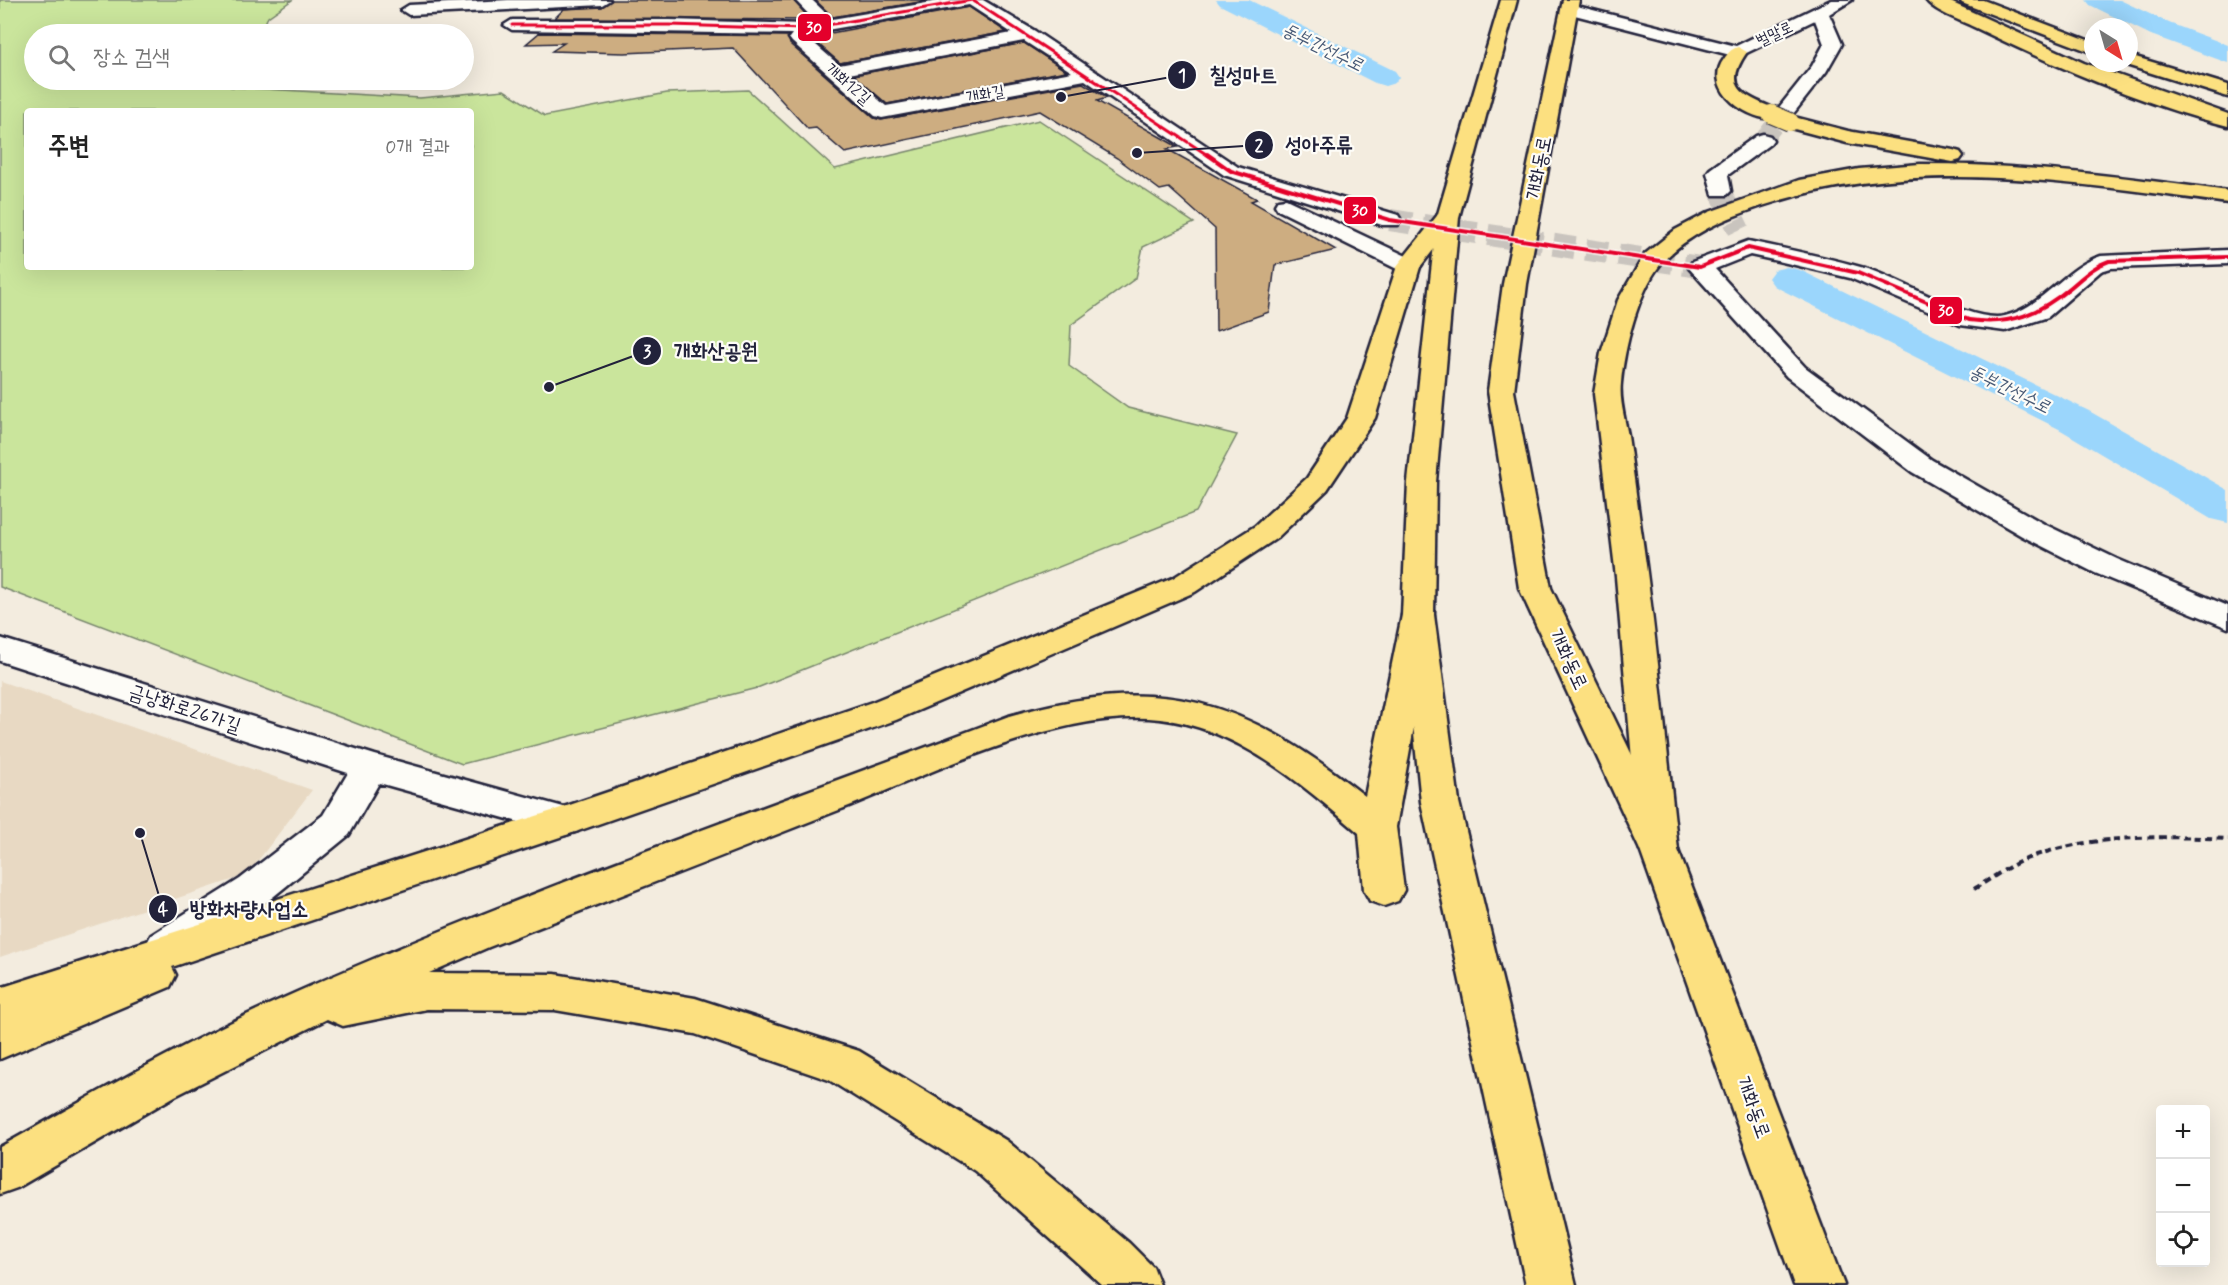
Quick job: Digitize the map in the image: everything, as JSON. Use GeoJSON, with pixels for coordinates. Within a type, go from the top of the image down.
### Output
{"type":"FeatureCollection","features":[{"type":"Feature","properties":{"kind":"main road"},"geometry":{"type":"LineString","coordinates":[[1509,0],[1448,217],[1422,482],[1418,615],[1440,802],[1551,1285]]}},
{"type":"Feature","properties":{"kind":"main road"},"geometry":{"type":"LineString","coordinates":[[1934,0],[2003,36],[2088,71],[2228,120]]}},
{"type":"Feature","properties":{"kind":"main road"},"geometry":{"type":"LineString","coordinates":[[1968,0],[2084,45]]}},
{"type":"Feature","properties":{"kind":"main road","name":"개화동로"},"geometry":{"type":"LineString","coordinates":[[1570,5],[1515,285],[1501,391],[1535,588],[1659,850],[1819,1285]]}},
{"type":"Feature","properties":{"kind":"main road"},"geometry":{"type":"LineString","coordinates":[[1738,52],[1727,64],[1724,79],[1728,90],[1749,105],[1847,137],[2097,181]]}},
{"type":"Feature","properties":{"kind":"main road"},"geometry":{"type":"LineString","coordinates":[[2138,63],[2228,91]]}},
{"type":"Feature","properties":{"kind":"main road"},"geometry":{"type":"LineString","coordinates":[[1659,850],[1628,547],[1607,384],[1625,311],[1651,262],[1676,238],[1711,217],[1754,200],[1807,184],[1879,172],[1964,169],[2097,181],[2228,197]]}},
{"type":"Feature","properties":{"kind":"main road"},"geometry":{"type":"LineString","coordinates":[[0,1006],[565,821],[895,706],[1185,585],[1266,532],[1317,484],[1361,418],[1409,266],[1448,217]]}},
{"type":"Feature","properties":{"kind":"main road"},"geometry":{"type":"LineString","coordinates":[[1384,890],[1377,827],[1418,615]]}},
{"type":"Feature","properties":{"kind":"main road"},"geometry":{"type":"LineString","coordinates":[[0,1172],[159,1082],[282,1019],[475,935],[1021,725],[1088,710],[1160,706],[1229,724],[1279,751],[1319,777],[1377,827]]}},
{"type":"Feature","properties":{"kind":"main road"},"geometry":{"type":"LineString","coordinates":[[0,1040],[52,1020],[324,901]]}},
{"type":"Feature","properties":{"kind":"main road"},"geometry":{"type":"LineString","coordinates":[[282,1019],[427,991],[555,992],[695,1016],[843,1065],[991,1156],[1112,1260],[1135,1285]]}},
{"type":"Feature","properties":{"kind":"street"},"geometry":{"type":"LineString","coordinates":[[413,5],[602,0]]}},
{"type":"Feature","properties":{"kind":"street"},"geometry":{"type":"LineString","coordinates":[[803,0],[826,23],[804,29]]}},
{"type":"Feature","properties":{"kind":"street"},"geometry":{"type":"LineString","coordinates":[[512,25],[659,16],[804,29],[972,0],[1088,74],[1231,171],[1245,184],[1409,266]]}},
{"type":"Feature","properties":{"kind":"street","name":"벌말로"},"geometry":{"type":"LineString","coordinates":[[1738,52],[1844,0]]}},
{"type":"Feature","properties":{"kind":"street"},"geometry":{"type":"LineString","coordinates":[[1570,5],[1738,52]]}},
{"type":"Feature","properties":{"kind":"street"},"geometry":{"type":"LineString","coordinates":[[1783,116],[1820,68],[1833,44],[1820,11]]}},
{"type":"Feature","properties":{"kind":"street","name":"개화12길"},"geometry":{"type":"LineString","coordinates":[[804,29],[798,38],[882,112]]}},
{"type":"Feature","properties":{"kind":"street"},"geometry":{"type":"LineString","coordinates":[[836,71],[1029,35]]}},
{"type":"Feature","properties":{"kind":"street","name":"개화길"},"geometry":{"type":"LineString","coordinates":[[882,112],[1088,74]]}},
{"type":"Feature","properties":{"kind":"street"},"geometry":{"type":"LineString","coordinates":[[1720,191],[1717,173],[1763,140]]}},
{"type":"Feature","properties":{"kind":"street"},"geometry":{"type":"LineString","coordinates":[[1231,171],[1390,220]]}},
{"type":"Feature","properties":{"kind":"street"},"geometry":{"type":"LineString","coordinates":[[2228,257],[2109,261],[2093,266],[2039,312],[2005,324],[1969,320],[1858,273],[1743,239],[1700,267],[1796,372],[1922,466],[2033,530],[2106,566],[2228,618]]}},
{"type":"Feature","properties":{"kind":"street","name":"금낭화로26가길"},"geometry":{"type":"LineString","coordinates":[[0,649],[370,766],[565,821]]}},
{"type":"Feature","properties":{"kind":"street"},"geometry":{"type":"LineString","coordinates":[[149,957],[254,890],[336,825],[370,766]]}},
{"type":"Feature","properties":{"kind":"path"},"geometry":{"type":"LineString","coordinates":[[1974,889],[2027,859],[2077,847],[2167,836],[2228,839]]}},
{"type":"Feature","properties":{"kind":"shaded area"},"geometry":{"type":"Polygon","coordinates":[[[0,681],[312,790],[247,875],[0,957],[0,681]]]}},
{"type":"Feature","properties":{"kind":"green space"},"geometry":{"type":"Polygon","coordinates":[[[0,0],[292,0],[268,17],[264,24],[24,24],[24,90],[283,90],[420,98],[504,90],[545,116],[667,93],[748,90],[835,169],[1039,120],[1194,223],[1143,247],[1136,278],[1071,325],[1069,366],[1128,408],[1237,435],[1196,512],[757,688],[462,764],[0,587],[0,0]]]}},
{"type":"Feature","properties":{"kind":"building"},"geometry":{"type":"Polygon","coordinates":[[[612,0],[793,0],[811,20],[555,18],[564,9],[602,7],[612,0]]]}},
{"type":"Feature","properties":{"kind":"building"},"geometry":{"type":"Polygon","coordinates":[[[815,0],[931,0],[833,17],[815,0]]]}},
{"type":"Feature","properties":{"kind":"building"},"geometry":{"type":"Polygon","coordinates":[[[969,7],[1006,32],[840,63],[810,37],[969,7]]]}},
{"type":"Feature","properties":{"kind":"building"},"geometry":{"type":"Polygon","coordinates":[[[539,33],[788,36],[790,44],[874,118],[881,120],[1083,83],[1107,98],[1097,101],[1178,147],[1167,149],[1257,199],[1251,201],[1336,250],[1275,265],[1269,312],[1216,331],[1215,229],[1169,188],[1160,190],[1117,158],[1040,111],[845,153],[816,128],[808,129],[733,48],[624,53],[552,51],[564,43],[526,44],[539,33]]]}},
{"type":"Feature","properties":{"kind":"building"},"geometry":{"type":"Polygon","coordinates":[[[1024,43],[1066,71],[887,104],[854,75],[1024,43]]]}},
{"type":"Feature","properties":{"kind":"waterway","name":"동부간선수로"},"geometry":{"type":"LineString","coordinates":[[1229,0],[1385,77]]}},
{"type":"Feature","properties":{"kind":"waterway","name":"동부간선수로"},"geometry":{"type":"LineString","coordinates":[[2099,0],[2160,29],[2228,55]]}},
{"type":"Feature","properties":{"kind":"waterway","name":"동부간선수로"},"geometry":{"type":"LineString","coordinates":[[1787,278],[2074,420],[2228,509]]}},
{"type":"Feature","properties":{"kind":"tunnel"},"geometry":{"type":"LineString","coordinates":[[1763,140],[1786,110]]}},
{"type":"Feature","properties":{"kind":"tunnel"},"geometry":{"type":"LineString","coordinates":[[1720,191],[1739,230]]}},
{"type":"Feature","properties":{"kind":"tunnel"},"geometry":{"type":"LineString","coordinates":[[1390,220],[1700,267]]}},
{"type":"Feature","properties":{"kind":"transit line","name":"30"},"geometry":{"type":"LineString","coordinates":[[512,25],[670,25],[804,29],[972,0],[1088,74],[1231,171],[1390,220],[1700,267],[1748,248],[1778,254],[1858,273],[1969,320],[2002,322],[2029,316],[2053,302],[2100,264],[2109,261],[2228,257]]}},
{"type":"Feature","properties":{"kind":"place","name":"칠성마트"},"geometry":{"type":"Point","coordinates":[1061,97]}},
{"type":"Feature","properties":{"kind":"place","name":"성아주류"},"geometry":{"type":"Point","coordinates":[1137,153]}},
{"type":"Feature","properties":{"kind":"place","name":"개화산공원"},"geometry":{"type":"Point","coordinates":[549,387]}},
{"type":"Feature","properties":{"kind":"place","name":"방화차량사업소"},"geometry":{"type":"Point","coordinates":[140,833]}}]}
